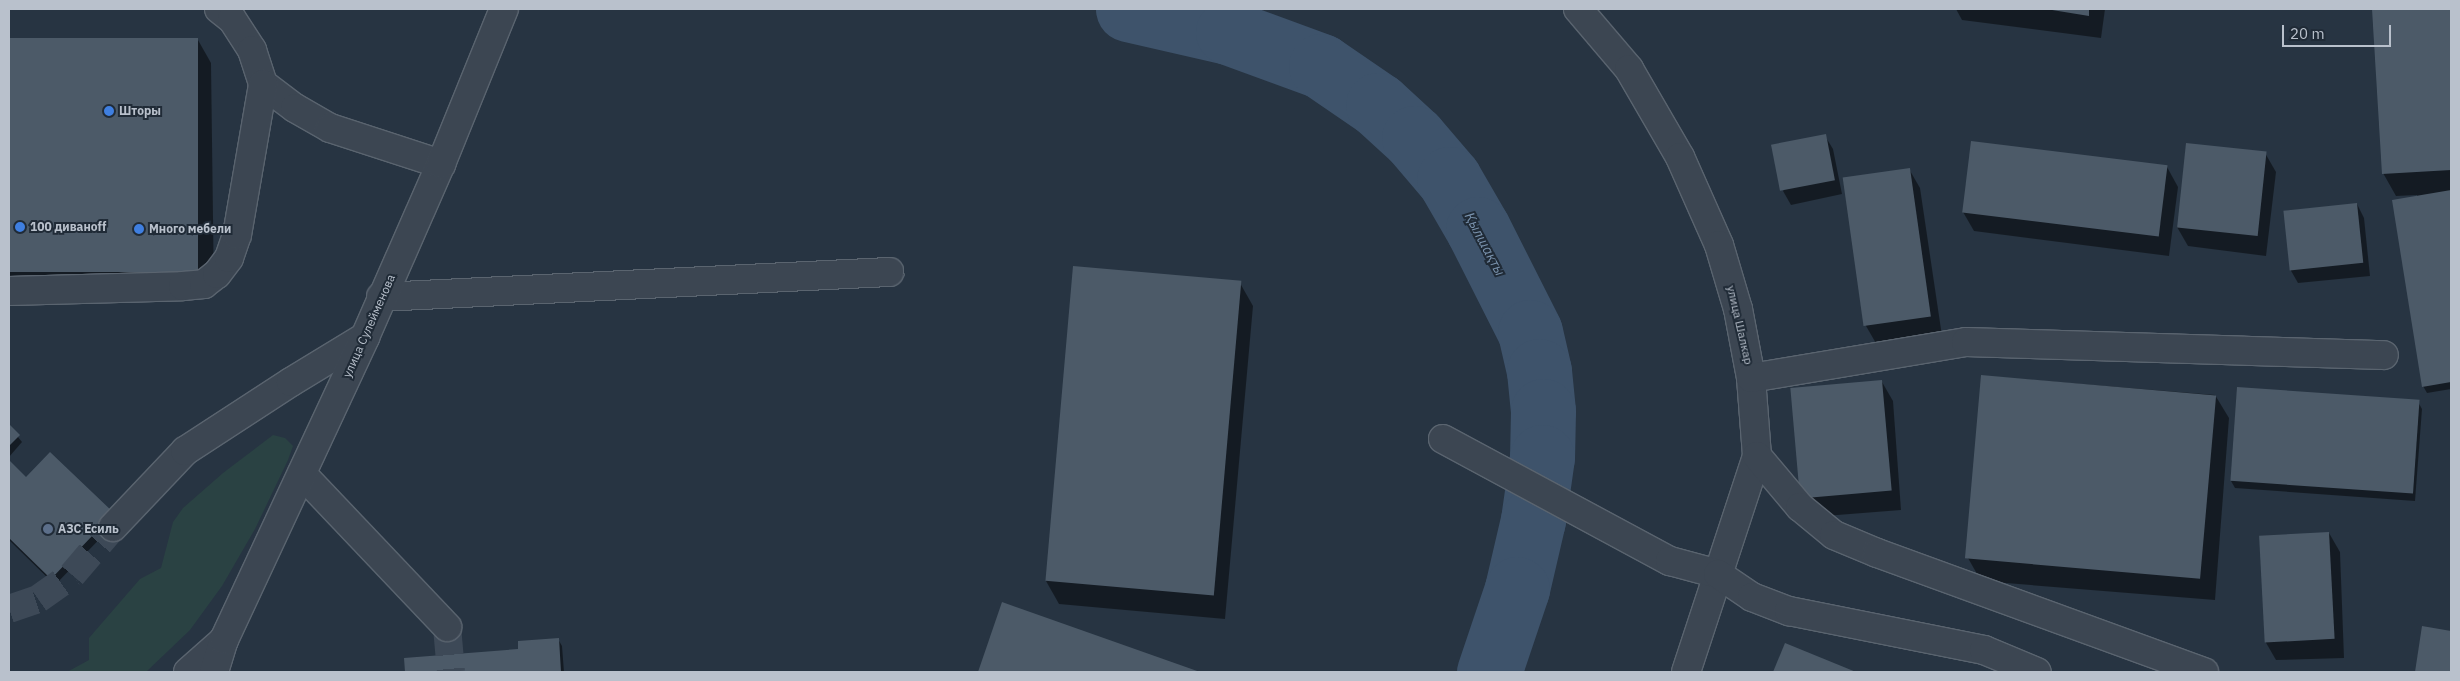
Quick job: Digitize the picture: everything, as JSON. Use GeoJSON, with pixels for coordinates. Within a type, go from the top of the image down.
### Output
{"type":"FeatureCollection","features":[{"type":"Feature","properties":{"kind":"street"},"geometry":{"type":"LineString","coordinates":[[9,291],[204,284],[217,274],[229,258],[237,235],[263,84],[252,50],[232,20],[219,9]]}},
{"type":"Feature","properties":{"kind":"street","name":"улица Шалкар"},"geometry":{"type":"LineString","coordinates":[[1578,9],[1629,69],[1680,157],[1719,245],[1738,309],[1751,378],[1757,456],[1686,672]]}},
{"type":"Feature","properties":{"kind":"street","name":"улица Сулейменова"},"geometry":{"type":"LineString","coordinates":[[214,672],[224,640],[366,337],[381,297],[441,164],[502,13]]}},
{"type":"Feature","properties":{"kind":"street"},"geometry":{"type":"LineString","coordinates":[[263,84],[295,108],[330,128],[441,164]]}},
{"type":"Feature","properties":{"kind":"street"},"geometry":{"type":"LineString","coordinates":[[381,297],[889,272]]}},
{"type":"Feature","properties":{"kind":"street"},"geometry":{"type":"LineString","coordinates":[[113,527],[186,451],[292,382],[366,337]]}},
{"type":"Feature","properties":{"kind":"street"},"geometry":{"type":"LineString","coordinates":[[1751,378],[1966,342],[2384,355]]}},
{"type":"Feature","properties":{"kind":"street"},"geometry":{"type":"LineString","coordinates":[[1443,438],[1670,561],[1718,574],[1752,597],[1789,612],[1984,650],[2037,672]]}},
{"type":"Feature","properties":{"kind":"street"},"geometry":{"type":"LineString","coordinates":[[1757,456],[1800,508],[1834,535],[1877,553],[2204,672]]}},
{"type":"Feature","properties":{"kind":"street"},"geometry":{"type":"LineString","coordinates":[[302,474],[447,627]]}},
{"type":"Feature","properties":{"kind":"street"},"geometry":{"type":"LineString","coordinates":[[188,672],[224,640]]}},
{"type":"Feature","properties":{"kind":"green space"},"geometry":{"type":"Polygon","coordinates":[[[273,435],[285,438],[293,446],[288,460],[255,529],[222,586],[190,630],[146,672],[67,672],[89,660],[89,638],[140,579],[161,568],[173,522],[183,508],[223,473],[273,435]]]}},
{"type":"Feature","properties":{"kind":"building"},"geometry":{"type":"Polygon","coordinates":[[[2046,9],[2089,9],[2089,16],[2046,9]]]}},
{"type":"Feature","properties":{"kind":"building"},"geometry":{"type":"Polygon","coordinates":[[[2372,9],[2451,9],[2451,170],[2382,174],[2372,9]]]}},
{"type":"Feature","properties":{"kind":"building"},"geometry":{"type":"Polygon","coordinates":[[[9,38],[198,38],[198,272],[9,272],[9,38]]]}},
{"type":"Feature","properties":{"kind":"building"},"geometry":{"type":"Polygon","coordinates":[[[1826,134],[1835,180],[1780,191],[1771,145],[1826,134]]]}},
{"type":"Feature","properties":{"kind":"building"},"geometry":{"type":"Polygon","coordinates":[[[1971,141],[2168,165],[2159,237],[1962,212],[1971,141]]]}},
{"type":"Feature","properties":{"kind":"building"},"geometry":{"type":"Polygon","coordinates":[[[2186,143],[2267,151],[2258,236],[2177,228],[2186,143]]]}},
{"type":"Feature","properties":{"kind":"building"},"geometry":{"type":"Polygon","coordinates":[[[1910,168],[1931,317],[1864,326],[1843,177],[1910,168]]]}},
{"type":"Feature","properties":{"kind":"building"},"geometry":{"type":"Polygon","coordinates":[[[2451,190],[2451,382],[2422,387],[2392,200],[2451,190]]]}},
{"type":"Feature","properties":{"kind":"building"},"geometry":{"type":"Polygon","coordinates":[[[2357,203],[2363,263],[2290,270],[2283,211],[2357,203]]]}},
{"type":"Feature","properties":{"kind":"building"},"geometry":{"type":"Polygon","coordinates":[[[1073,266],[1241,281],[1214,596],[1045,581],[1073,266]]]}},
{"type":"Feature","properties":{"kind":"building"},"geometry":{"type":"Polygon","coordinates":[[[1981,375],[2216,396],[2200,579],[1965,558],[1981,375]]]}},
{"type":"Feature","properties":{"kind":"building"},"geometry":{"type":"Polygon","coordinates":[[[1882,380],[1892,491],[1800,499],[1790,388],[1882,380]]]}},
{"type":"Feature","properties":{"kind":"building"},"geometry":{"type":"Polygon","coordinates":[[[2237,387],[2420,400],[2413,494],[2230,481],[2237,387]]]}},
{"type":"Feature","properties":{"kind":"building"},"geometry":{"type":"Polygon","coordinates":[[[9,424],[20,435],[9,446],[9,424]]]}},
{"type":"Feature","properties":{"kind":"building"},"geometry":{"type":"Polygon","coordinates":[[[50,452],[114,513],[51,579],[9,538],[9,460],[26,477],[50,452]]]}},
{"type":"Feature","properties":{"kind":"building"},"geometry":{"type":"Polygon","coordinates":[[[2329,532],[2335,639],[2265,643],[2259,536],[2329,532]]]}},
{"type":"Feature","properties":{"kind":"building"},"geometry":{"type":"Polygon","coordinates":[[[1002,602],[1200,672],[978,672],[1002,602]]]}},
{"type":"Feature","properties":{"kind":"building"},"geometry":{"type":"Polygon","coordinates":[[[2422,626],[2451,631],[2451,672],[2415,672],[2422,626]]]}},
{"type":"Feature","properties":{"kind":"building"},"geometry":{"type":"Polygon","coordinates":[[[559,638],[561,672],[405,672],[404,658],[518,649],[518,641],[559,638]]]}},
{"type":"Feature","properties":{"kind":"building"},"geometry":{"type":"Polygon","coordinates":[[[1785,643],[1856,672],[1773,672],[1785,643]]]}},
{"type":"Feature","properties":{"kind":"waterway","name":"Қылшақты"},"geometry":{"type":"LineString","coordinates":[[1128,9],[1228,32],[1321,66],[1378,105],[1414,138],[1449,179],[1478,229],[1530,332],[1539,371],[1543,411],[1542,457],[1533,520],[1517,589],[1489,672]]}},
{"type":"Feature","properties":{"kind":"tunnel"},"geometry":{"type":"LineString","coordinates":[[9,609],[38,599],[72,575],[113,527]]}},
{"type":"Feature","properties":{"kind":"tunnel"},"geometry":{"type":"LineString","coordinates":[[447,627],[451,672]]}},
{"type":"Feature","properties":{"kind":"place","name":"Шторы"},"geometry":{"type":"Point","coordinates":[109,111]}},
{"type":"Feature","properties":{"kind":"place","name":"100 диваноff"},"geometry":{"type":"Point","coordinates":[20,227]}},
{"type":"Feature","properties":{"kind":"place","name":"Много мебели"},"geometry":{"type":"Point","coordinates":[139,229]}},
{"type":"Feature","properties":{"kind":"place","name":"АЗС Есиль"},"geometry":{"type":"Point","coordinates":[48,529]}}]}
